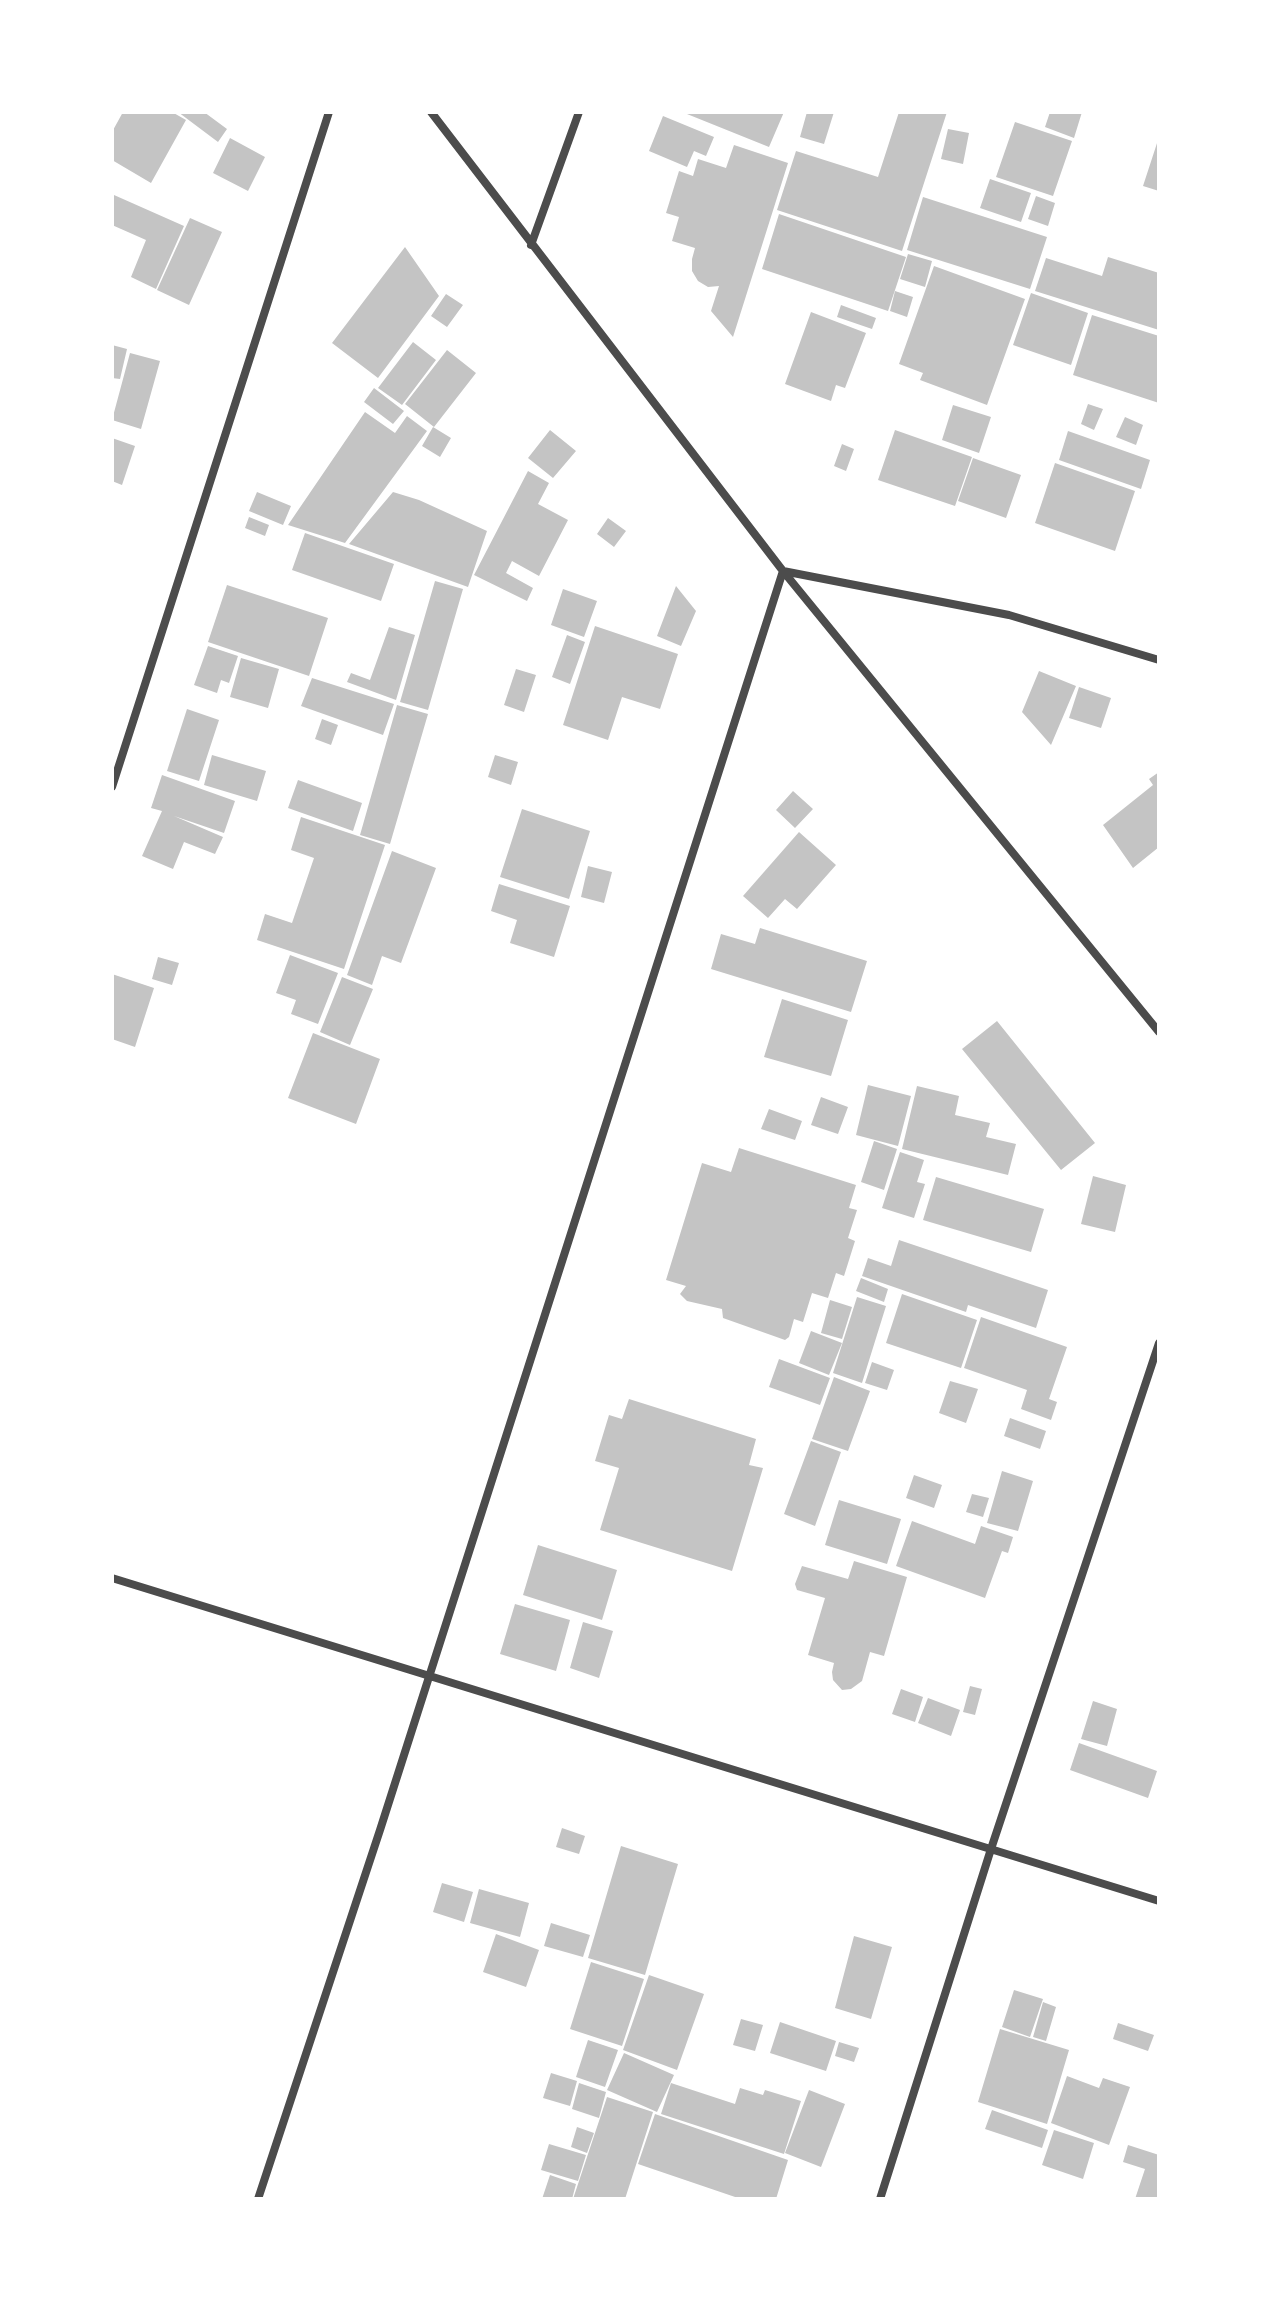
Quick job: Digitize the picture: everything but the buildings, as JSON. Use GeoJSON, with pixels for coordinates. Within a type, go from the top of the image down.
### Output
{"type":"FeatureCollection","features":[{"type":"Feature","properties":{"kind":"street"},"geometry":{"type":"LineString","coordinates":[[112,787],[329,112]]}},
{"type":"Feature","properties":{"kind":"street"},"geometry":{"type":"LineString","coordinates":[[431,112],[783,571],[1159,1032]]}},
{"type":"Feature","properties":{"kind":"street"},"geometry":{"type":"LineString","coordinates":[[531,245],[579,112]]}},
{"type":"Feature","properties":{"kind":"street"},"geometry":{"type":"LineString","coordinates":[[783,571],[1009,615],[1159,660]]}},
{"type":"Feature","properties":{"kind":"street"},"geometry":{"type":"LineString","coordinates":[[258,2199],[380,1830],[783,571]]}},
{"type":"Feature","properties":{"kind":"street"},"geometry":{"type":"LineString","coordinates":[[880,2199],[991,1849],[1159,1343]]}},
{"type":"Feature","properties":{"kind":"street"},"geometry":{"type":"LineString","coordinates":[[112,1578],[1159,1901]]}}]}
